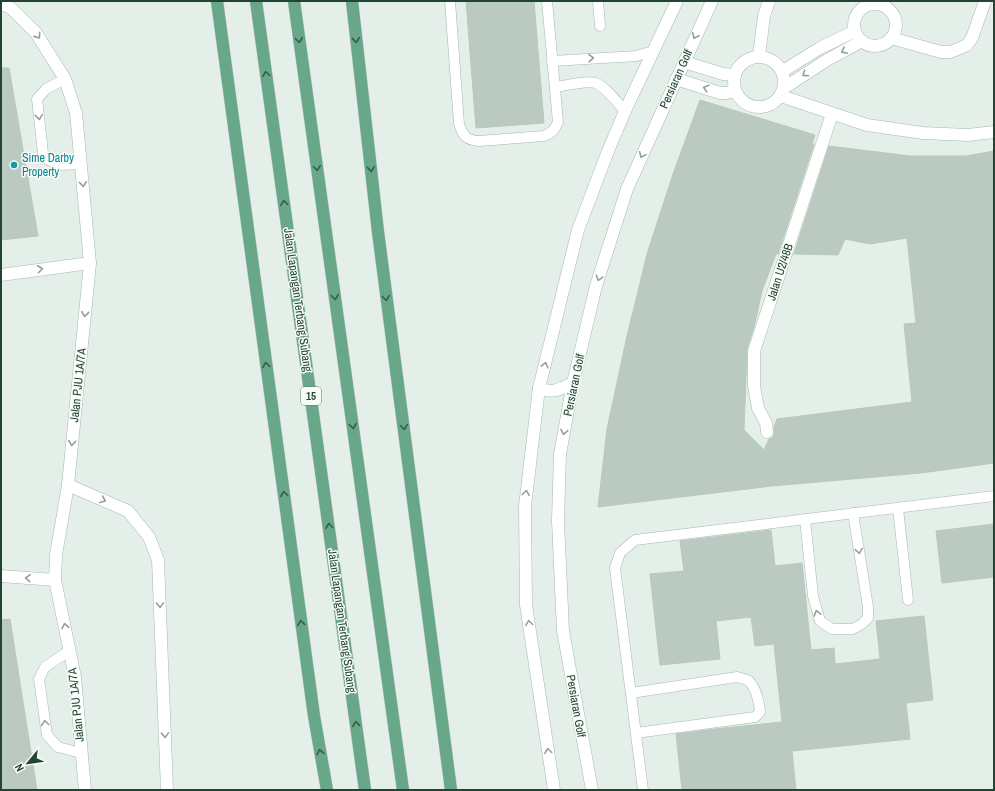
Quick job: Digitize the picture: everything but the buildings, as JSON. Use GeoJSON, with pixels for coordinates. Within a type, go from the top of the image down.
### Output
{"type":"FeatureCollection","features":[{"type":"Feature","properties":{"kind":"main road"},"geometry":{"type":"LineString","coordinates":[[217,1],[314,716],[327,790]]}},
{"type":"Feature","properties":{"kind":"main road","name":"Jalan Lapangan Terbang Subang"},"geometry":{"type":"LineString","coordinates":[[256,1],[365,790]]}},
{"type":"Feature","properties":{"kind":"main road"},"geometry":{"type":"LineString","coordinates":[[294,1],[403,790]]}},
{"type":"Feature","properties":{"kind":"main road"},"geometry":{"type":"LineString","coordinates":[[352,1],[378,232],[451,790]]}},
{"type":"Feature","properties":{"kind":"street"},"geometry":{"type":"LineString","coordinates":[[554,790],[526,604],[525,506],[539,388],[578,230],[625,111],[677,1]]}},
{"type":"Feature","properties":{"kind":"street","name":"Persiaran Golf"},"geometry":{"type":"LineString","coordinates":[[592,790],[562,623],[558,521],[560,454],[573,384],[596,286],[627,189],[712,1]]}},
{"type":"Feature","properties":{"kind":"street"},"geometry":{"type":"LineString","coordinates":[[759,56],[764,16],[769,1]]}},
{"type":"Feature","properties":{"kind":"street"},"geometry":{"type":"LineString","coordinates":[[891,38],[941,52],[950,52],[958,49],[967,45],[972,38],[985,1]]}},
{"type":"Feature","properties":{"kind":"street"},"geometry":{"type":"LineString","coordinates":[[883,3],[895,20],[896,26],[894,32],[891,38],[886,42],[880,45],[868,45],[862,42],[855,31],[855,18],[863,7],[883,3]]}},
{"type":"Feature","properties":{"kind":"street","name":"Jalan PJU 1A/7A"},"geometry":{"type":"LineString","coordinates":[[1,4],[11,8],[36,33],[65,79],[76,113],[90,263],[68,485],[56,555],[55,580],[75,677],[85,790]]}},
{"type":"Feature","properties":{"kind":"street"},"geometry":{"type":"LineString","coordinates":[[783,71],[820,48],[855,31]]}},
{"type":"Feature","properties":{"kind":"street"},"geometry":{"type":"LineString","coordinates":[[782,92],[785,80],[783,71],[773,60],[759,56],[750,57],[738,67],[734,83],[735,91],[739,98],[745,103],[760,108],[775,102],[782,92],[826,60],[862,42]]}},
{"type":"Feature","properties":{"kind":"street"},"geometry":{"type":"LineString","coordinates":[[684,62],[723,74],[735,75]]}},
{"type":"Feature","properties":{"kind":"street"},"geometry":{"type":"LineString","coordinates":[[676,79],[720,93],[735,91]]}},
{"type":"Feature","properties":{"kind":"street"},"geometry":{"type":"LineString","coordinates":[[782,92],[832,114],[867,125],[923,133],[968,135],[994,132]]}},
{"type":"Feature","properties":{"kind":"street","name":"Jalan U2/48B"},"geometry":{"type":"LineString","coordinates":[[767,432],[766,423],[758,408],[754,386],[754,351],[832,114]]}},
{"type":"Feature","properties":{"kind":"street"},"geometry":{"type":"LineString","coordinates":[[1,275],[90,263]]}},
{"type":"Feature","properties":{"kind":"street"},"geometry":{"type":"LineString","coordinates":[[539,388],[548,391],[559,390],[573,384]]}},
{"type":"Feature","properties":{"kind":"street"},"geometry":{"type":"LineString","coordinates":[[68,485],[128,511],[150,537],[158,560],[167,790]]}},
{"type":"Feature","properties":{"kind":"street"},"geometry":{"type":"LineString","coordinates":[[1,576],[55,580]]}},
{"type":"Feature","properties":{"kind":"lane"},"geometry":{"type":"LineString","coordinates":[[450,1],[459,124],[466,137],[471,140],[479,141],[544,136],[554,131],[558,122],[547,1]]}},
{"type":"Feature","properties":{"kind":"lane"},"geometry":{"type":"LineString","coordinates":[[598,1],[600,26]]}},
{"type":"Feature","properties":{"kind":"lane"},"geometry":{"type":"LineString","coordinates":[[552,60],[636,56],[653,51]]}},
{"type":"Feature","properties":{"kind":"lane"},"geometry":{"type":"LineString","coordinates":[[65,79],[46,89],[37,99],[43,154],[47,159],[59,165],[81,164]]}},
{"type":"Feature","properties":{"kind":"lane"},"geometry":{"type":"LineString","coordinates":[[555,88],[584,82],[596,83],[606,89],[625,111]]}},
{"type":"Feature","properties":{"kind":"lane"},"geometry":{"type":"LineString","coordinates":[[643,790],[615,568],[620,553],[634,540],[994,496]]}},
{"type":"Feature","properties":{"kind":"lane"},"geometry":{"type":"LineString","coordinates":[[898,508],[908,600]]}},
{"type":"Feature","properties":{"kind":"lane"},"geometry":{"type":"LineString","coordinates":[[805,519],[813,596],[820,621],[832,629],[853,629],[862,624],[868,618],[868,607],[853,513]]}},
{"type":"Feature","properties":{"kind":"lane"},"geometry":{"type":"LineString","coordinates":[[69,651],[45,667],[39,679],[47,735],[58,748],[81,753]]}},
{"type":"Feature","properties":{"kind":"lane"},"geometry":{"type":"LineString","coordinates":[[631,693],[737,677],[748,680],[755,690],[759,703],[760,712],[755,717],[636,733]]}},
{"type":"Feature","properties":{"kind":"place","name":"Sime Darby Property"},"geometry":{"type":"Point","coordinates":[14,165]}}]}
